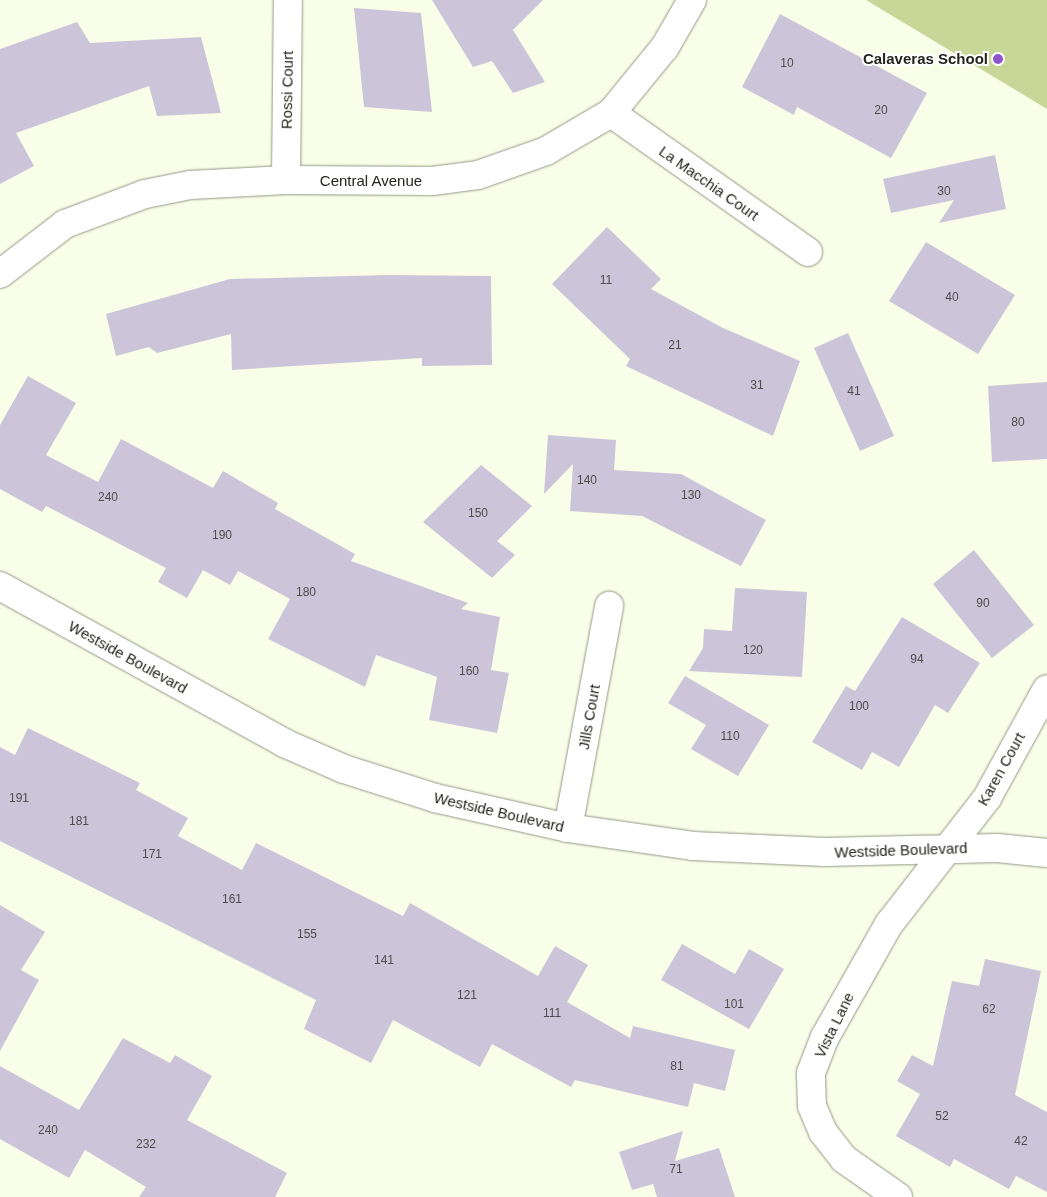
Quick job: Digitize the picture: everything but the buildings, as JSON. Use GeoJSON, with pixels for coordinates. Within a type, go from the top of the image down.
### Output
{"type":"FeatureCollection","features":[{"type":"Feature","properties":{"kind":"street","name":"Rossi Court"},"geometry":{"type":"LineString","coordinates":[[286,180],[288,0]]}},
{"type":"Feature","properties":{"kind":"street","name":"Central Avenue"},"geometry":{"type":"LineString","coordinates":[[0,274],[65,224],[116,202],[190,185],[286,180],[432,181],[478,175],[546,151],[610,114],[665,47],[692,0]]}},
{"type":"Feature","properties":{"kind":"street","name":"La Macchia Court"},"geometry":{"type":"LineString","coordinates":[[610,114],[808,252]]}},
{"type":"Feature","properties":{"kind":"street","name":"Westside Boulevard"},"geometry":{"type":"LineString","coordinates":[[0,586],[284,743],[344,769],[435,798],[568,828],[712,847],[825,852],[952,847],[1047,853]]}},
{"type":"Feature","properties":{"kind":"street","name":"Jills Court"},"geometry":{"type":"LineString","coordinates":[[568,828],[609,606]]}},
{"type":"Feature","properties":{"kind":"street","name":"Karen Court"},"geometry":{"type":"LineString","coordinates":[[952,847],[987,798],[1047,689]]}},
{"type":"Feature","properties":{"kind":"street","name":"Vista Lane"},"geometry":{"type":"LineString","coordinates":[[898,1197],[844,1159],[823,1132],[812,1106],[811,1073],[825,1037],[888,924],[952,847]]}},
{"type":"Feature","properties":{"kind":"green space","name":"Calaveras School"},"geometry":{"type":"Polygon","coordinates":[[[866,0],[1047,0],[1047,109],[866,0]]]}},
{"type":"Feature","properties":{"kind":"place","name":"Calaveras School"},"geometry":{"type":"Point","coordinates":[998,59]}}]}
